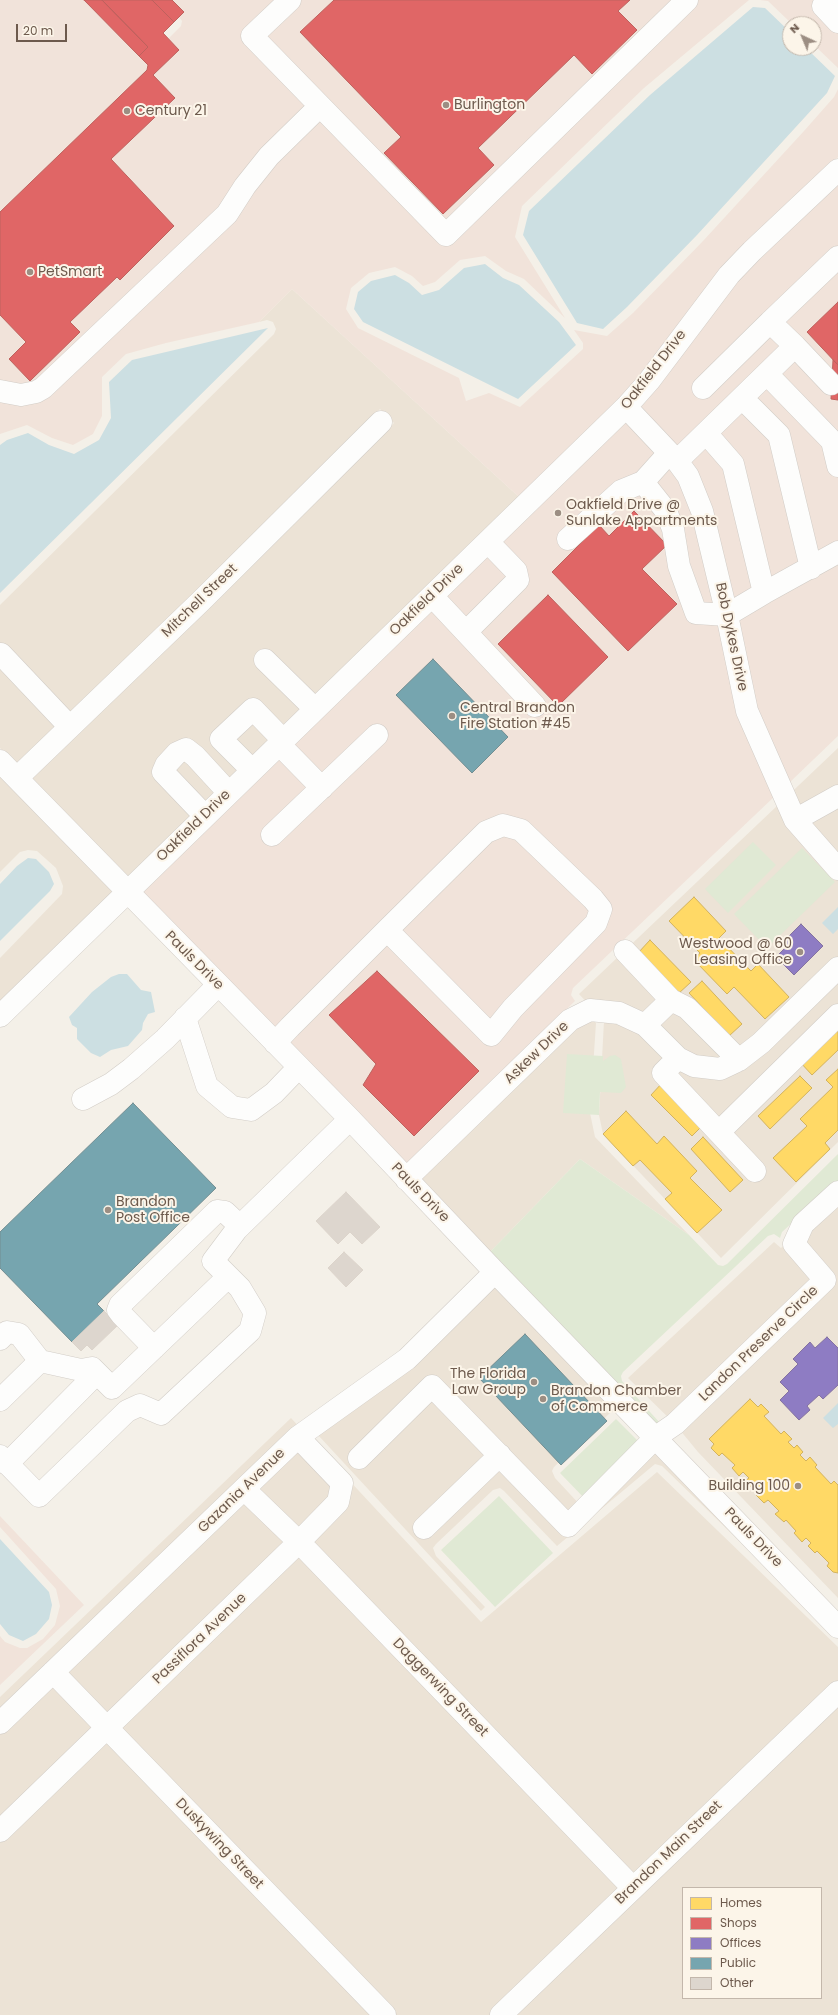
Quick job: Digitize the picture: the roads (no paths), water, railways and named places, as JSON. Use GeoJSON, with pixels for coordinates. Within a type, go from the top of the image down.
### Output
{"type":"FeatureCollection","features":[{"type":"Feature","properties":{"kind":"street"},"geometry":{"type":"LineString","coordinates":[[290,0],[252,36],[446,235],[687,0]]}},
{"type":"Feature","properties":{"kind":"street"},"geometry":{"type":"LineString","coordinates":[[830,0],[823,6],[838,22]]}},
{"type":"Feature","properties":{"kind":"street"},"geometry":{"type":"LineString","coordinates":[[0,391],[21,395],[36,392],[44,388],[227,214],[245,186],[269,156],[320,106]]}},
{"type":"Feature","properties":{"kind":"street","name":"Oakfield Drive"},"geometry":{"type":"LineString","coordinates":[[0,1016],[626,407],[649,381],[729,275],[752,251],[838,170]]}},
{"type":"Feature","properties":{"kind":"street"},"geometry":{"type":"LineString","coordinates":[[703,388],[838,257]]}},
{"type":"Feature","properties":{"kind":"street"},"geometry":{"type":"LineString","coordinates":[[770,322],[831,384]]}},
{"type":"Feature","properties":{"kind":"street"},"geometry":{"type":"LineString","coordinates":[[568,539],[621,491],[643,482],[673,457],[706,433],[795,346]]}},
{"type":"Feature","properties":{"kind":"street"},"geometry":{"type":"LineString","coordinates":[[767,374],[835,438],[838,466]]}},
{"type":"Feature","properties":{"kind":"street"},"geometry":{"type":"LineString","coordinates":[[742,398],[779,435],[811,568]]}},
{"type":"Feature","properties":{"kind":"street","name":"Bob Dykes Drive"},"geometry":{"type":"LineString","coordinates":[[626,407],[673,457],[688,476],[702,511],[727,615],[747,711],[795,820],[838,869]]}},
{"type":"Feature","properties":{"kind":"street","name":"Mitchell Street"},"geometry":{"type":"LineString","coordinates":[[17,778],[201,601],[382,422]]}},
{"type":"Feature","properties":{"kind":"street"},"geometry":{"type":"LineString","coordinates":[[706,433],[734,464],[764,593]]}},
{"type":"Feature","properties":{"kind":"street"},"geometry":{"type":"LineString","coordinates":[[643,482],[666,511],[673,529],[679,566],[696,613],[727,615],[838,552]]}},
{"type":"Feature","properties":{"kind":"street"},"geometry":{"type":"LineString","coordinates":[[466,632],[518,580],[516,571],[488,542]]}},
{"type":"Feature","properties":{"kind":"street"},"geometry":{"type":"LineString","coordinates":[[432,596],[535,706]]}},
{"type":"Feature","properties":{"kind":"street"},"geometry":{"type":"LineString","coordinates":[[0,656],[1,654],[70,727]]}},
{"type":"Feature","properties":{"kind":"street"},"geometry":{"type":"LineString","coordinates":[[265,660],[315,709]]}},
{"type":"Feature","properties":{"kind":"street"},"geometry":{"type":"LineString","coordinates":[[252,770],[221,739],[253,709],[322,788]]}},
{"type":"Feature","properties":{"kind":"street"},"geometry":{"type":"LineString","coordinates":[[272,835],[377,735]]}},
{"type":"Feature","properties":{"kind":"street"},"geometry":{"type":"LineString","coordinates":[[205,816],[163,772],[166,765],[177,753],[186,749],[229,792]]}},
{"type":"Feature","properties":{"kind":"street","name":"Pauls Drive"},"geometry":{"type":"LineString","coordinates":[[0,762],[350,1119],[495,1272],[838,1627]]}},
{"type":"Feature","properties":{"kind":"street"},"geometry":{"type":"LineString","coordinates":[[795,820],[838,796]]}},
{"type":"Feature","properties":{"kind":"street"},"geometry":{"type":"LineString","coordinates":[[275,1042],[387,930],[486,832],[503,825],[521,830],[593,899],[601,909],[596,923],[512,1008],[491,1035],[387,930]]}},
{"type":"Feature","properties":{"kind":"street"},"geometry":{"type":"LineString","coordinates":[[625,951],[671,1000],[687,1008],[739,1060]]}},
{"type":"Feature","properties":{"kind":"street","name":"Askew Drive"},"geometry":{"type":"LineString","coordinates":[[406,1179],[570,1020],[590,1010],[618,1013],[645,1025],[678,1058],[694,1066],[720,1069],[739,1060],[761,1043],[838,968]]}},
{"type":"Feature","properties":{"kind":"street"},"geometry":{"type":"LineString","coordinates":[[83,1099],[106,1088],[131,1069],[218,985]]}},
{"type":"Feature","properties":{"kind":"street"},"geometry":{"type":"LineString","coordinates":[[645,1025],[671,1000]]}},
{"type":"Feature","properties":{"kind":"street"},"geometry":{"type":"LineString","coordinates":[[718,1132],[838,1015]]}},
{"type":"Feature","properties":{"kind":"street"},"geometry":{"type":"LineString","coordinates":[[185,1018],[207,1086],[232,1107],[252,1110],[274,1093],[299,1067]]}},
{"type":"Feature","properties":{"kind":"street"},"geometry":{"type":"LineString","coordinates":[[761,1043],[785,1067]]}},
{"type":"Feature","properties":{"kind":"street"},"geometry":{"type":"LineString","coordinates":[[678,1058],[663,1073],[755,1171]]}},
{"type":"Feature","properties":{"kind":"street"},"geometry":{"type":"LineString","coordinates":[[228,1277],[154,1348],[105,1381],[4,1460],[39,1496],[127,1411],[140,1405],[161,1414],[250,1331],[255,1313],[240,1288],[213,1261],[240,1226],[350,1119]]}},
{"type":"Feature","properties":{"kind":"street","name":"Landon Preserve Circle"},"geometry":{"type":"LineString","coordinates":[[500,1455],[568,1526],[656,1437],[675,1424],[831,1287],[794,1244],[803,1224],[838,1192]]}},
{"type":"Feature","properties":{"kind":"street"},"geometry":{"type":"LineString","coordinates":[[154,1348],[121,1314],[118,1310],[120,1305],[217,1211],[225,1212],[240,1226]]}},
{"type":"Feature","properties":{"kind":"street","name":"Gazania Avenue"},"geometry":{"type":"LineString","coordinates":[[0,1723],[298,1437],[407,1359],[495,1272]]}},
{"type":"Feature","properties":{"kind":"street"},"geometry":{"type":"LineString","coordinates":[[0,1339],[7,1332],[19,1334],[40,1361],[81,1370],[92,1368],[132,1408]]}},
{"type":"Feature","properties":{"kind":"street"},"geometry":{"type":"LineString","coordinates":[[0,1400],[40,1361]]}},
{"type":"Feature","properties":{"kind":"street"},"geometry":{"type":"LineString","coordinates":[[358,1458],[432,1386],[500,1455],[424,1528]]}},
{"type":"Feature","properties":{"kind":"street","name":"Passiflora Avenue"},"geometry":{"type":"LineString","coordinates":[[0,1832],[299,1542],[338,1502],[342,1483],[298,1437]]}},
{"type":"Feature","properties":{"kind":"street","name":"Daggerwing Street"},"geometry":{"type":"LineString","coordinates":[[244,1489],[299,1542],[633,1888]]}},
{"type":"Feature","properties":{"kind":"street","name":"Duskywing Street"},"geometry":{"type":"LineString","coordinates":[[53,1672],[385,2015]]}},
{"type":"Feature","properties":{"kind":"street","name":"Brandon Main Street"},"geometry":{"type":"LineString","coordinates":[[501,2015],[838,1692]]}},
{"type":"Feature","properties":{"kind":"place","name":"Burlington"},"geometry":{"type":"Point","coordinates":[446,105]}},
{"type":"Feature","properties":{"kind":"place","name":"Century 21"},"geometry":{"type":"Point","coordinates":[127,111]}},
{"type":"Feature","properties":{"kind":"place","name":"PetSmart"},"geometry":{"type":"Point","coordinates":[30,272]}},
{"type":"Feature","properties":{"kind":"place","name":"Oakfield Drive @ Sunlake Appartments"},"geometry":{"type":"Point","coordinates":[558,513]}},
{"type":"Feature","properties":{"kind":"place","name":"Central Brandon Fire Station #45"},"geometry":{"type":"Point","coordinates":[452,716]}},
{"type":"Feature","properties":{"kind":"place","name":"Westwood @ 60 Leasing Office"},"geometry":{"type":"Point","coordinates":[800,952]}},
{"type":"Feature","properties":{"kind":"place","name":"Brandon Post Office"},"geometry":{"type":"Point","coordinates":[108,1210]}},
{"type":"Feature","properties":{"kind":"place","name":"The Florida Law Group"},"geometry":{"type":"Point","coordinates":[534,1382]}},
{"type":"Feature","properties":{"kind":"place","name":"Brandon Chamber of Commerce"},"geometry":{"type":"Point","coordinates":[543,1399]}},
{"type":"Feature","properties":{"kind":"place","name":"Building 100"},"geometry":{"type":"Point","coordinates":[798,1486]}}]}
